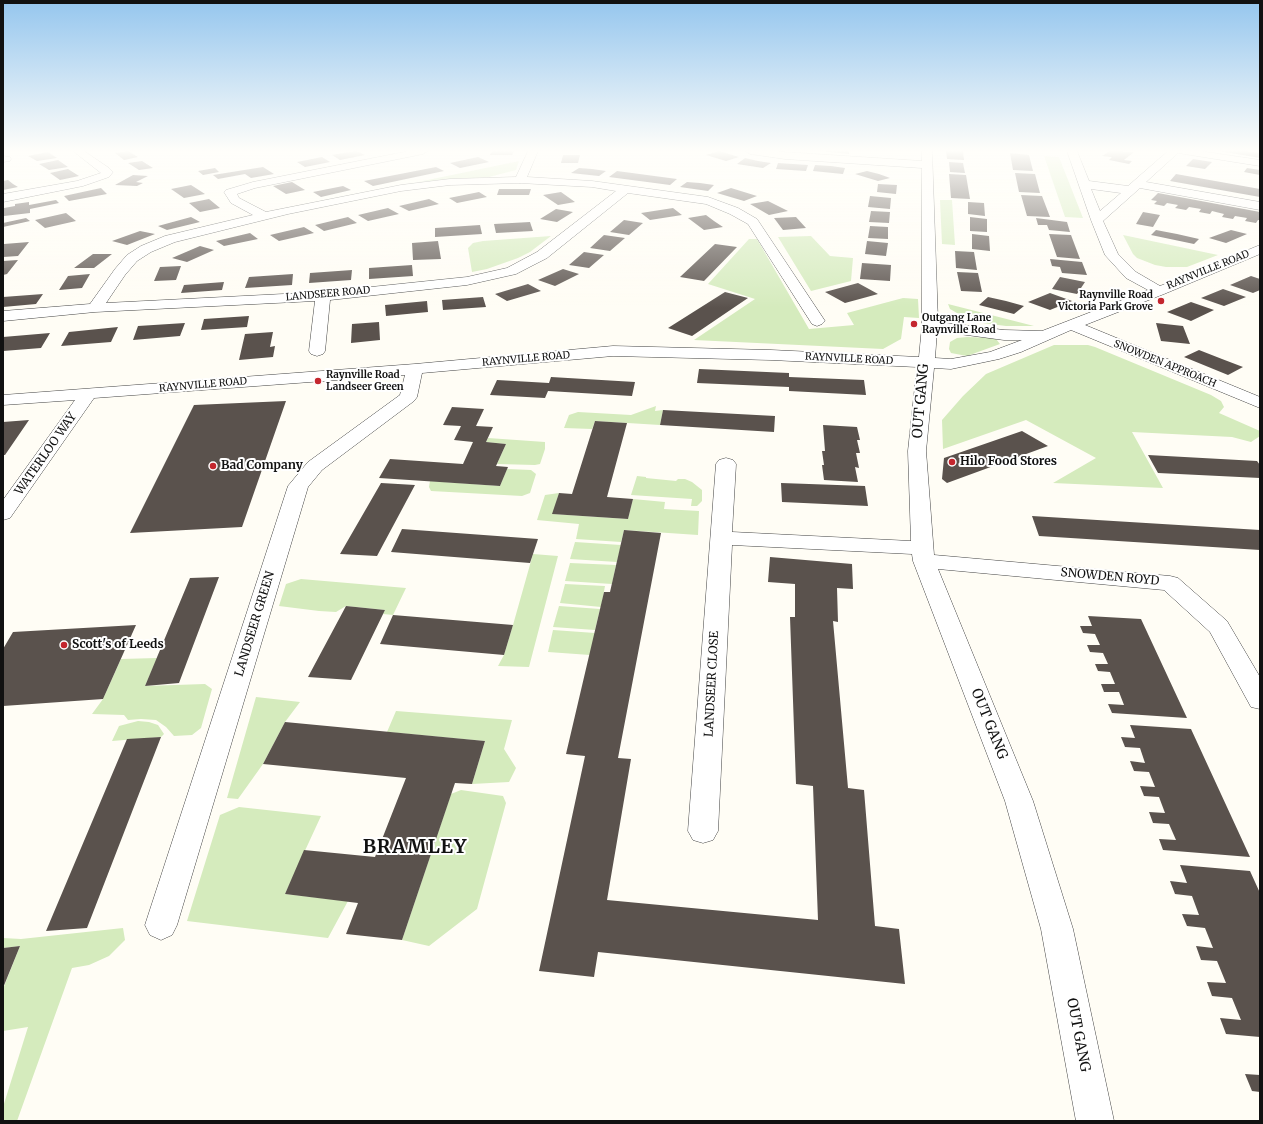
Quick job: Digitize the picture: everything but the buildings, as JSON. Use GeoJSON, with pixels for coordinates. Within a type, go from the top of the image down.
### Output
{"type":"FeatureCollection","features":[{"type":"Feature","properties":{"kind":"street"},"geometry":{"type":"LineString","coordinates":[[241,203],[264,216]]}},
{"type":"Feature","properties":{"kind":"street"},"geometry":{"type":"LineString","coordinates":[[95,308],[120,272],[132,258],[146,249],[176,238],[321,203]]}},
{"type":"Feature","properties":{"kind":"street","name":"LANDSEER ROAD"},"geometry":{"type":"LineString","coordinates":[[3,316],[95,308],[323,296],[467,281],[511,270],[542,255],[609,203]]}},
{"type":"Feature","properties":{"kind":"street"},"geometry":{"type":"LineString","coordinates":[[714,203],[734,211],[753,222],[817,321]]}},
{"type":"Feature","properties":{"kind":"street","name":"OUT GANG"},"geometry":{"type":"LineString","coordinates":[[928,203],[930,326],[917,451],[920,517],[924,555],[1019,801],[1057,929],[1095,1121]]}},
{"type":"Feature","properties":{"kind":"street"},"geometry":{"type":"LineString","coordinates":[[1091,203],[1112,255],[1131,275],[1160,291]]}},
{"type":"Feature","properties":{"kind":"street"},"geometry":{"type":"LineString","coordinates":[[1097,220],[1116,203]]}},
{"type":"Feature","properties":{"kind":"street"},"geometry":{"type":"LineString","coordinates":[[1243,203],[1260,206]]}},
{"type":"Feature","properties":{"kind":"street","name":"RAYNVILLE ROAD"},"geometry":{"type":"LineString","coordinates":[[3,400],[613,351],[771,355],[951,364],[993,356],[1015,349],[1071,324],[1160,291],[1260,249]]}},
{"type":"Feature","properties":{"kind":"street"},"geometry":{"type":"LineString","coordinates":[[317,351],[323,296]]}},
{"type":"Feature","properties":{"kind":"street","name":"SNOWDEN APPROACH"},"geometry":{"type":"LineString","coordinates":[[1071,324],[1260,403]]}},
{"type":"Feature","properties":{"kind":"street","name":"RAYNVILLE ROAD"},"geometry":{"type":"LineString","coordinates":[[930,326],[1004,335],[1045,335]]}},
{"type":"Feature","properties":{"kind":"street","name":"LANDSEER GREEN"},"geometry":{"type":"LineString","coordinates":[[161,925],[298,486],[315,466],[408,397],[415,368]]}},
{"type":"Feature","properties":{"kind":"street","name":"WATERLOO WAY"},"geometry":{"type":"LineString","coordinates":[[3,514],[88,394]]}},
{"type":"Feature","properties":{"kind":"street","name":"LANDSEER CLOSE"},"geometry":{"type":"LineString","coordinates":[[703,831],[726,464]]}},
{"type":"Feature","properties":{"kind":"street"},"geometry":{"type":"LineString","coordinates":[[721,538],[924,555]]}},
{"type":"Feature","properties":{"kind":"street","name":"SNOWDEN ROYD"},"geometry":{"type":"LineString","coordinates":[[924,555],[1170,583],[1219,627],[1260,700]]}},
{"type":"Feature","properties":{"kind":"green space"},"geometry":{"type":"Polygon","coordinates":[[[940,203],[952,203],[955,245],[942,244],[940,203]]]}},
{"type":"Feature","properties":{"kind":"green space"},"geometry":{"type":"Polygon","coordinates":[[[1060,203],[1077,203],[1083,218],[1065,217],[1060,203]]]}},
{"type":"Feature","properties":{"kind":"green space"},"geometry":{"type":"Polygon","coordinates":[[[1123,235],[1218,255],[1187,267],[1166,267],[1155,265],[1137,258],[1133,254],[1123,235]]]}},
{"type":"Feature","properties":{"kind":"green space"},"geometry":{"type":"Polygon","coordinates":[[[551,236],[530,252],[518,258],[487,269],[472,272],[468,248],[473,243],[551,236]]]}},
{"type":"Feature","properties":{"kind":"green space"},"geometry":{"type":"Polygon","coordinates":[[[811,236],[830,256],[853,258],[851,281],[811,291],[778,237],[811,236]]]}},
{"type":"Feature","properties":{"kind":"green space"},"geometry":{"type":"Polygon","coordinates":[[[749,239],[757,239],[809,329],[854,325],[847,313],[903,298],[918,299],[919,318],[904,317],[901,339],[883,349],[694,340],[755,299],[708,284],[749,239]]]}},
{"type":"Feature","properties":{"kind":"green space"},"geometry":{"type":"Polygon","coordinates":[[[948,304],[1034,326],[1006,326],[975,322],[950,309],[948,304]]]}},
{"type":"Feature","properties":{"kind":"green space"},"geometry":{"type":"Polygon","coordinates":[[[967,337],[996,339],[1000,344],[967,356],[951,353],[949,349],[950,342],[957,338],[967,337]]]}},
{"type":"Feature","properties":{"kind":"green space"},"geometry":{"type":"Polygon","coordinates":[[[1054,345],[1088,345],[1095,347],[1211,395],[1221,401],[1224,407],[1219,413],[1260,431],[1260,436],[1251,442],[1232,437],[1132,432],[1163,488],[1053,483],[1096,458],[1026,420],[943,449],[942,420],[963,396],[986,374],[1054,345]]]}},
{"type":"Feature","properties":{"kind":"green space"},"geometry":{"type":"Polygon","coordinates":[[[656,406],[655,411],[663,410],[660,425],[595,421],[592,429],[564,428],[569,415],[578,412],[631,415],[656,406]]]}},
{"type":"Feature","properties":{"kind":"green space"},"geometry":{"type":"Polygon","coordinates":[[[488,438],[545,442],[545,449],[540,464],[497,464],[506,444],[486,442],[488,438]]]}},
{"type":"Feature","properties":{"kind":"green space"},"geometry":{"type":"Polygon","coordinates":[[[507,469],[531,470],[536,474],[530,493],[522,496],[431,491],[429,487],[430,481],[500,486],[507,469]]]}},
{"type":"Feature","properties":{"kind":"green space"},"geometry":{"type":"Polygon","coordinates":[[[637,476],[676,481],[678,479],[685,479],[692,482],[702,490],[702,501],[697,506],[691,506],[692,499],[631,495],[637,476]]]}},
{"type":"Feature","properties":{"kind":"green space"},"geometry":{"type":"Polygon","coordinates":[[[559,493],[553,514],[628,519],[633,499],[665,502],[664,509],[699,511],[698,535],[624,530],[621,542],[576,539],[579,524],[537,520],[545,495],[559,493]]]}},
{"type":"Feature","properties":{"kind":"green space"},"geometry":{"type":"Polygon","coordinates":[[[575,542],[621,545],[617,562],[570,559],[575,542]]]}},
{"type":"Feature","properties":{"kind":"green space"},"geometry":{"type":"Polygon","coordinates":[[[533,554],[558,556],[529,667],[498,666],[504,655],[533,554]]]}},
{"type":"Feature","properties":{"kind":"green space"},"geometry":{"type":"Polygon","coordinates":[[[570,563],[616,565],[612,584],[565,581],[570,563]]]}},
{"type":"Feature","properties":{"kind":"green space"},"geometry":{"type":"Polygon","coordinates":[[[301,579],[406,588],[393,615],[383,614],[385,610],[346,606],[336,612],[279,606],[286,584],[301,579]]]}},
{"type":"Feature","properties":{"kind":"green space"},"geometry":{"type":"Polygon","coordinates":[[[565,584],[605,586],[601,607],[560,603],[565,584]]]}},
{"type":"Feature","properties":{"kind":"green space"},"geometry":{"type":"Polygon","coordinates":[[[559,606],[600,609],[595,630],[553,627],[559,606]]]}},
{"type":"Feature","properties":{"kind":"green space"},"geometry":{"type":"Polygon","coordinates":[[[553,630],[595,633],[590,655],[548,652],[553,630]]]}},
{"type":"Feature","properties":{"kind":"green space"},"geometry":{"type":"Polygon","coordinates":[[[157,658],[145,686],[205,684],[212,689],[201,728],[192,735],[174,736],[166,727],[156,720],[128,720],[124,715],[92,714],[103,699],[121,659],[157,658]]]}},
{"type":"Feature","properties":{"kind":"green space"},"geometry":{"type":"Polygon","coordinates":[[[256,697],[300,702],[285,722],[263,764],[238,799],[227,798],[256,697]]]}},
{"type":"Feature","properties":{"kind":"green space"},"geometry":{"type":"Polygon","coordinates":[[[396,711],[512,720],[504,749],[516,768],[509,782],[472,784],[485,741],[387,732],[396,711]]]}},
{"type":"Feature","properties":{"kind":"green space"},"geometry":{"type":"Polygon","coordinates":[[[138,721],[158,725],[164,734],[161,737],[112,741],[119,726],[138,721]]]}},
{"type":"Feature","properties":{"kind":"green space"},"geometry":{"type":"Polygon","coordinates":[[[461,790],[503,796],[506,803],[477,909],[429,946],[402,940],[451,794],[461,790]]]}},
{"type":"Feature","properties":{"kind":"green space"},"geometry":{"type":"Polygon","coordinates":[[[239,807],[321,816],[285,894],[348,901],[328,938],[187,921],[220,815],[239,807]]]}},
{"type":"Feature","properties":{"kind":"green space"},"geometry":{"type":"Polygon","coordinates":[[[123,928],[125,940],[109,956],[89,965],[72,968],[17,1121],[3,1121],[3,1107],[28,1027],[3,1031],[3,989],[20,946],[3,948],[3,938],[21,939],[123,928]]]}},
{"type":"Feature","properties":{"kind":"place","name":"Raynville Road Victoria Park Grove"},"geometry":{"type":"Point","coordinates":[1161,301]}},
{"type":"Feature","properties":{"kind":"place","name":"Outgang Lane Raynville Road"},"geometry":{"type":"Point","coordinates":[914,324]}},
{"type":"Feature","properties":{"kind":"place","name":"Raynville Road Landseer Green"},"geometry":{"type":"Point","coordinates":[318,381]}},
{"type":"Feature","properties":{"kind":"place","name":"Hilo Food Stores"},"geometry":{"type":"Point","coordinates":[952,462]}},
{"type":"Feature","properties":{"kind":"place","name":"Bad Company"},"geometry":{"type":"Point","coordinates":[213,466]}},
{"type":"Feature","properties":{"kind":"place","name":"Scott's of Leeds"},"geometry":{"type":"Point","coordinates":[64,645]}},
{"type":"Feature","properties":{"kind":"district","name":"BRAMLEY"},"geometry":{"type":"Point","coordinates":[415,848]}}]}
